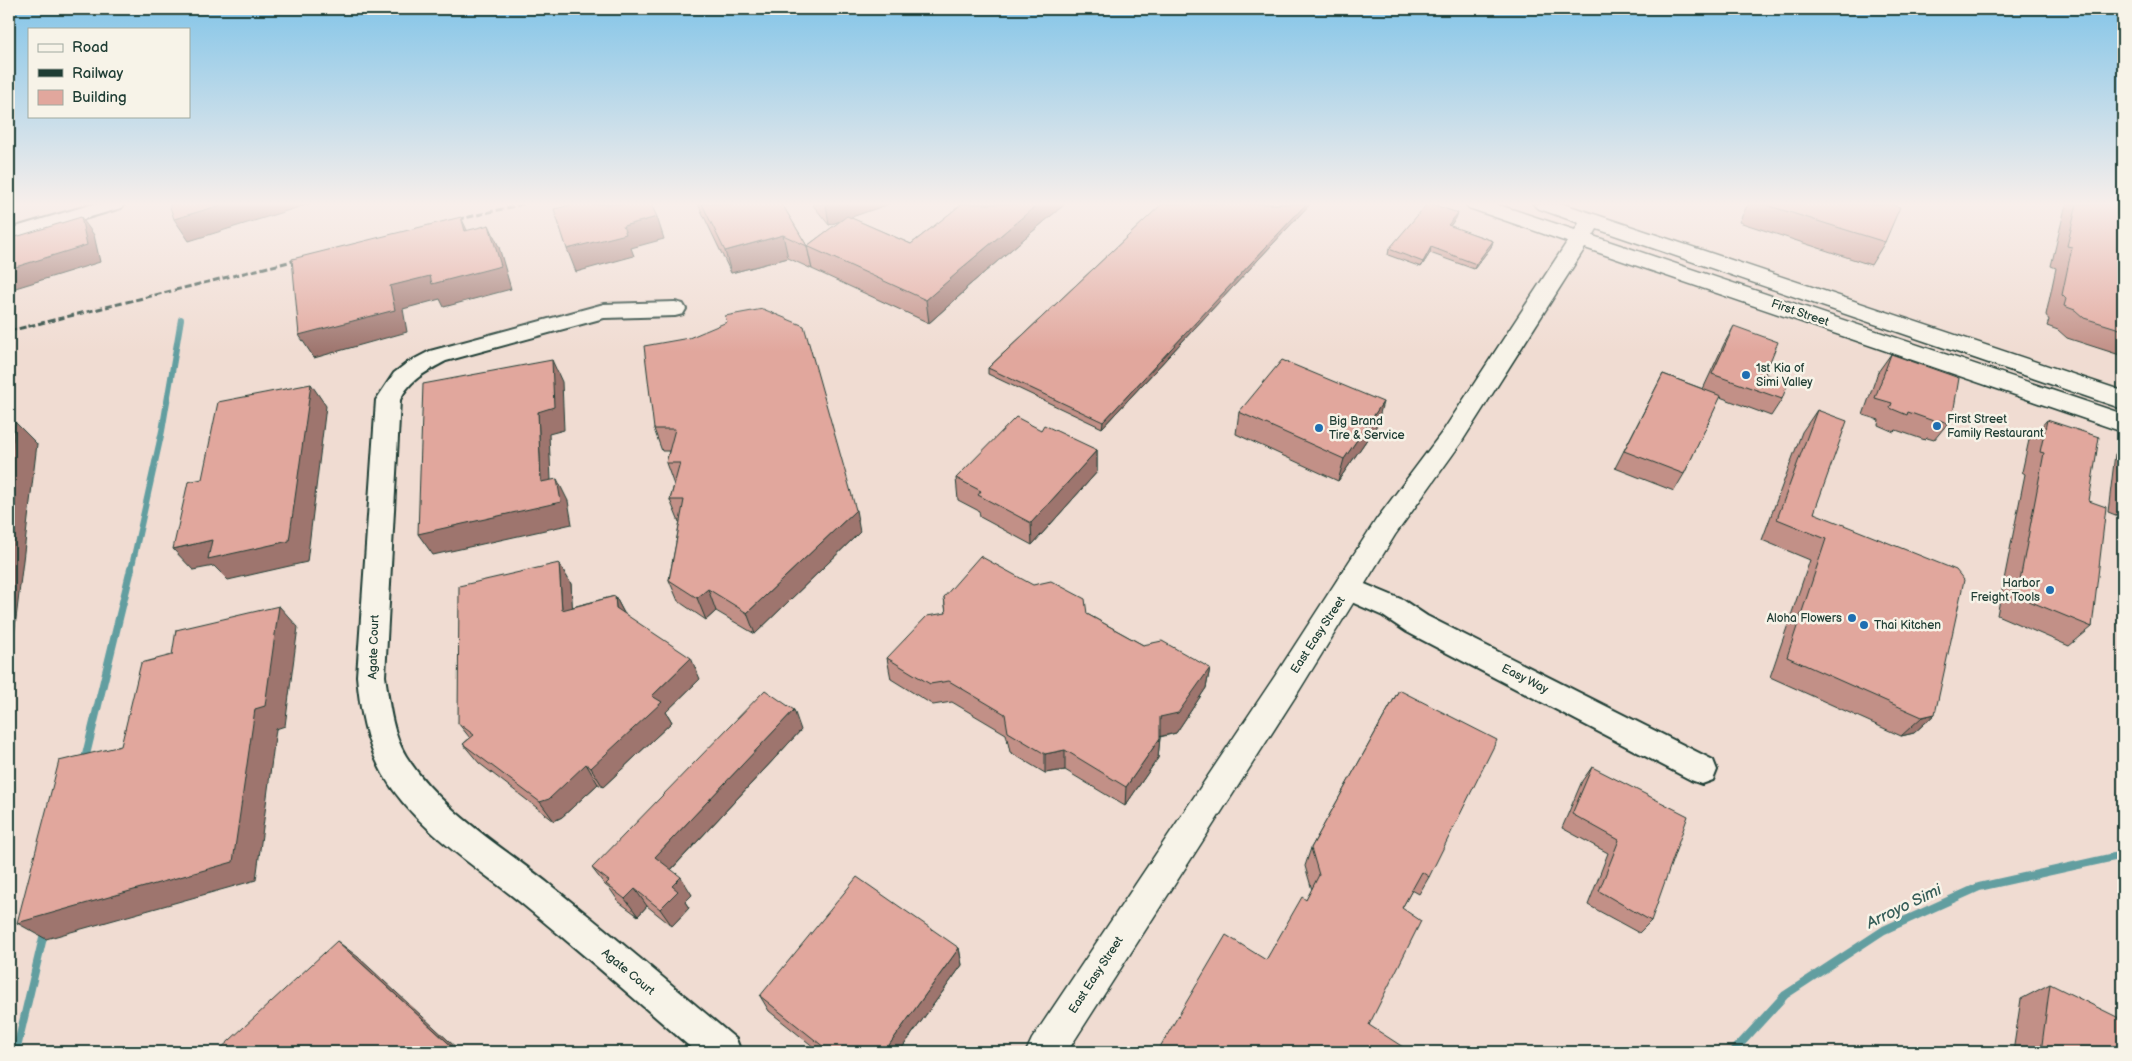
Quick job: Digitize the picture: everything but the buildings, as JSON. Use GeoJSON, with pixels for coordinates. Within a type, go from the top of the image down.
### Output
{"type":"FeatureCollection","features":[{"type":"Feature","properties":{"kind":"main road","name":"East Easy Street"},"geometry":{"type":"LineString","coordinates":[[1045,1052],[1396,512],[1424,470],[1452,437],[1571,254]]}},
{"type":"Feature","properties":{"kind":"main road","name":"First Street"},"geometry":{"type":"LineString","coordinates":[[1651,254],[2123,423]]}},
{"type":"Feature","properties":{"kind":"main road","name":"First Street"},"geometry":{"type":"LineString","coordinates":[[1660,254],[2123,400]]}},
{"type":"Feature","properties":{"kind":"street","name":"Agate Court"},"geometry":{"type":"LineString","coordinates":[[675,309],[604,311],[438,356],[415,367],[400,379],[388,400],[371,676],[375,712],[385,745],[401,774],[425,804],[565,918],[723,1052]]}},
{"type":"Feature","properties":{"kind":"street","name":"Easy Way"},"geometry":{"type":"LineString","coordinates":[[1348,588],[1393,608],[1417,624],[1702,770]]}},
{"type":"Feature","properties":{"kind":"waterway"},"geometry":{"type":"LineString","coordinates":[[131,570],[162,431],[181,319]]}},
{"type":"Feature","properties":{"kind":"waterway"},"geometry":{"type":"LineString","coordinates":[[84,763],[131,569]]}},
{"type":"Feature","properties":{"kind":"waterway","name":"Arroyo Simi"},"geometry":{"type":"LineString","coordinates":[[1733,1052],[1785,995],[1884,930],[1979,887],[2123,855]]}},
{"type":"Feature","properties":{"kind":"waterway"},"geometry":{"type":"LineString","coordinates":[[16,1052],[45,929]]}},
{"type":"Feature","properties":{"kind":"railway"},"geometry":{"type":"LineString","coordinates":[[9,331],[305,258]]}},
{"type":"Feature","properties":{"kind":"place","name":"1st Kia of Simi Valley"},"geometry":{"type":"Point","coordinates":[1746,375]}},
{"type":"Feature","properties":{"kind":"place","name":"First Street Family Restaurant"},"geometry":{"type":"Point","coordinates":[1937,426]}},
{"type":"Feature","properties":{"kind":"place","name":"Big Brand Tire & Service"},"geometry":{"type":"Point","coordinates":[1319,428]}},
{"type":"Feature","properties":{"kind":"place","name":"Harbor Freight Tools"},"geometry":{"type":"Point","coordinates":[2050,590]}},
{"type":"Feature","properties":{"kind":"place","name":"Aloha Flowers"},"geometry":{"type":"Point","coordinates":[1852,618]}},
{"type":"Feature","properties":{"kind":"place","name":"Thai Kitchen"},"geometry":{"type":"Point","coordinates":[1864,625]}}]}
